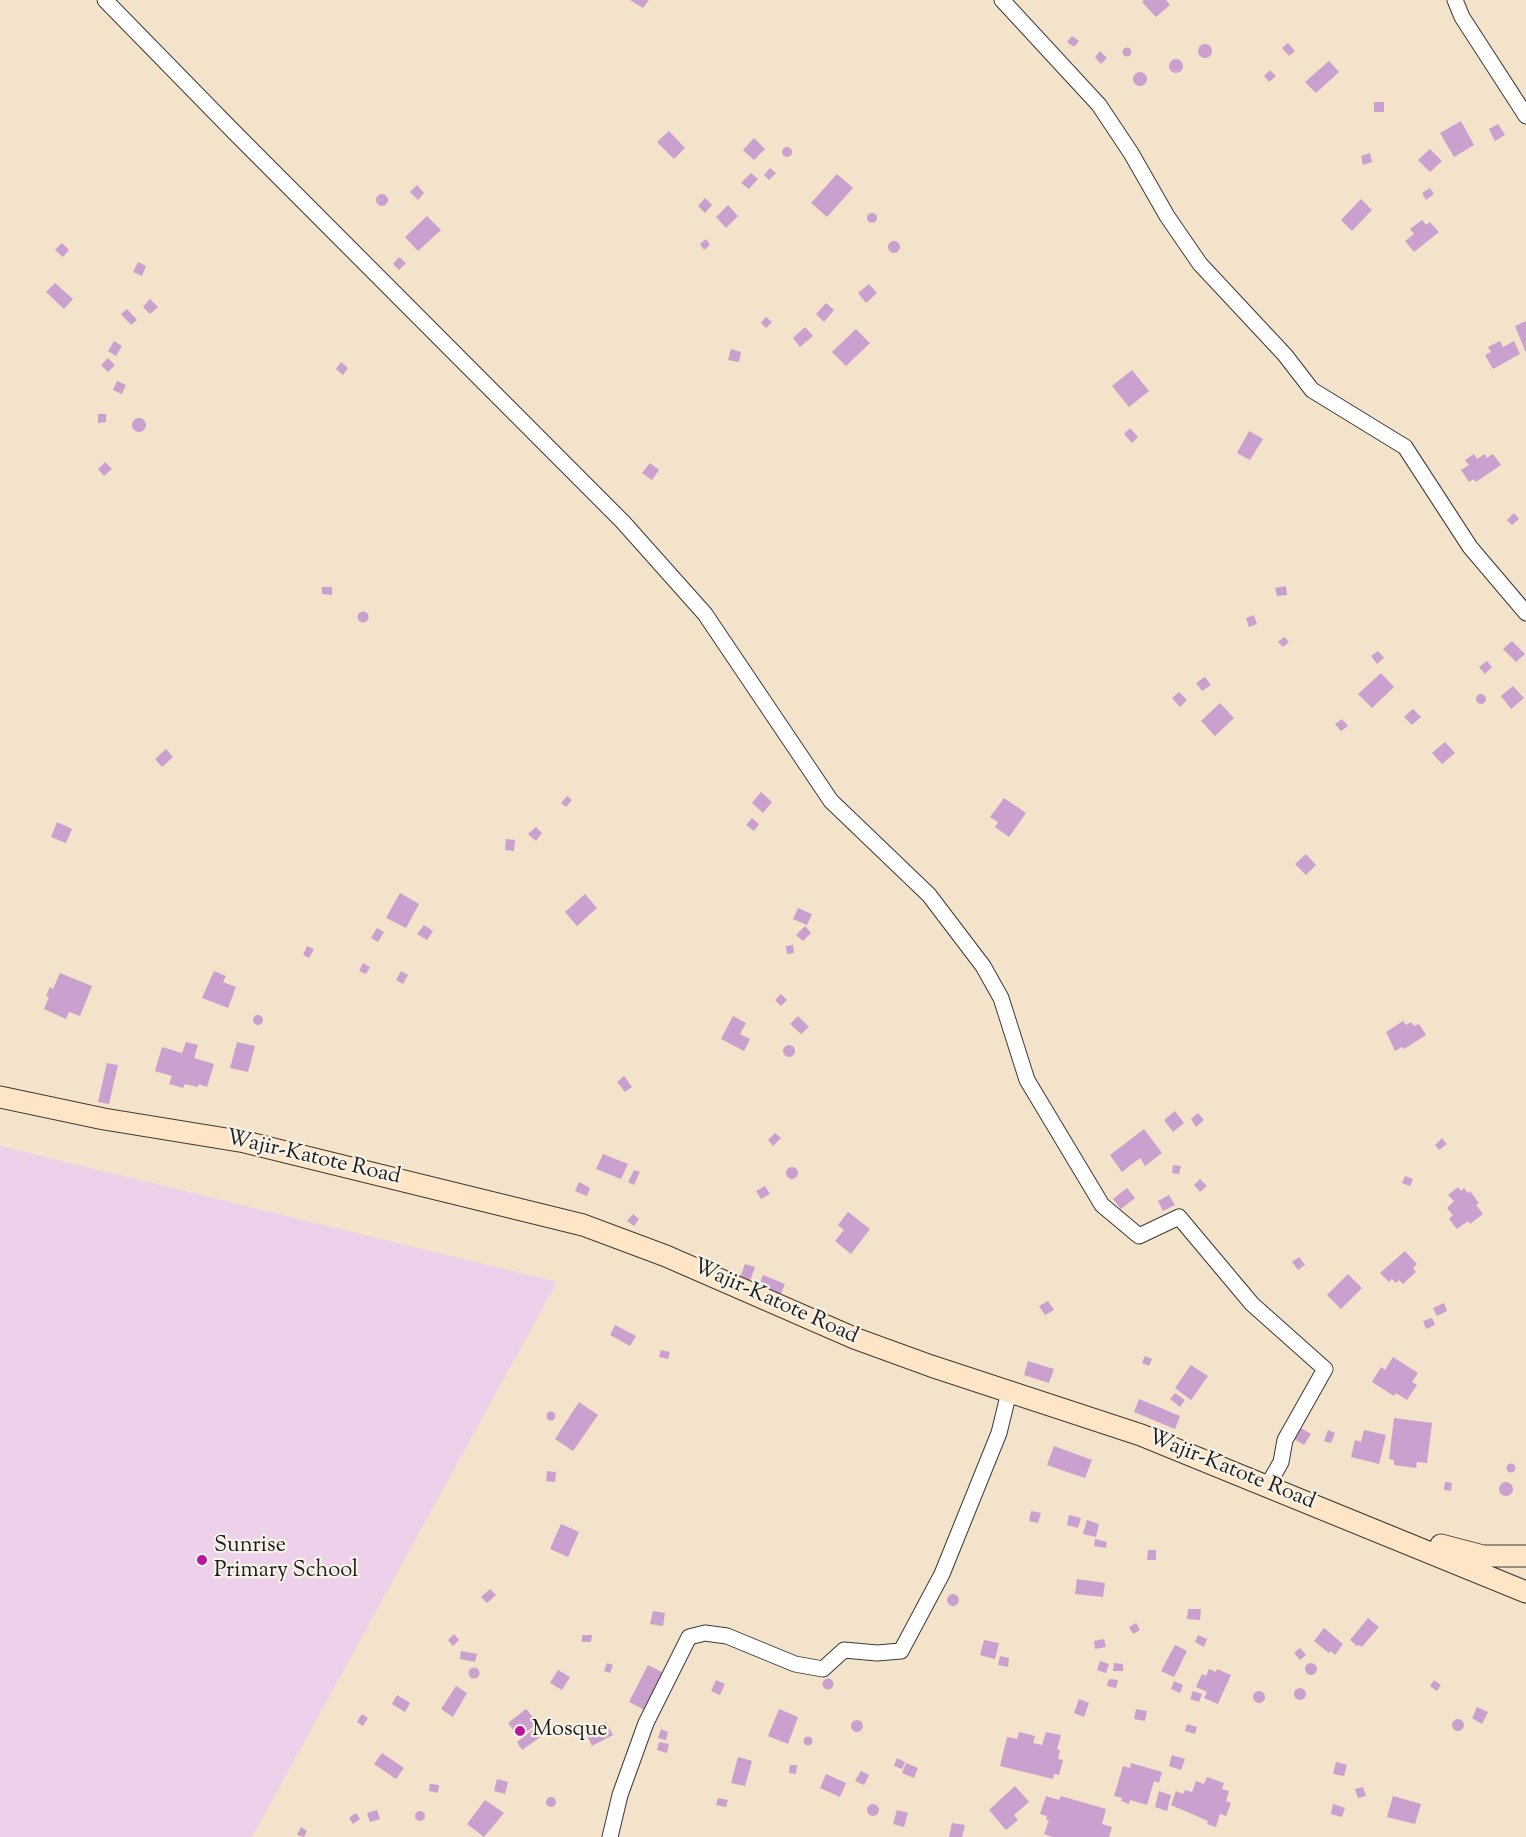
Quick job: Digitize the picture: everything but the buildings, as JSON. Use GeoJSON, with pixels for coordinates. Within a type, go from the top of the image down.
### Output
{"type":"FeatureCollection","features":[{"type":"Feature","properties":{"kind":"street"},"geometry":{"type":"LineString","coordinates":[[105,0],[622,522],[705,614],[831,801],[929,895],[983,966],[1001,998],[1028,1080],[1102,1205],[1139,1236],[1179,1216],[1252,1304],[1325,1369],[1285,1440],[1281,1462],[1268,1485]]}},
{"type":"Feature","properties":{"kind":"street"},"geometry":{"type":"LineString","coordinates":[[1002,0],[1098,105],[1131,153],[1167,216],[1200,264],[1285,356],[1312,390],[1405,447],[1470,547],[1526,613]]}},
{"type":"Feature","properties":{"kind":"street"},"geometry":{"type":"LineString","coordinates":[[1455,0],[1462,17],[1526,116]]}},
{"type":"Feature","properties":{"kind":"street","name":"Wajir-Katote Road"},"geometry":{"type":"LineString","coordinates":[[0,1097],[104,1119],[245,1142],[583,1225],[666,1256],[854,1338],[1141,1435],[1526,1592]]}},
{"type":"Feature","properties":{"kind":"street"},"geometry":{"type":"LineString","coordinates":[[610,1837],[621,1795],[646,1723],[689,1637],[705,1633],[727,1636],[795,1664],[823,1669],[844,1650],[877,1653],[900,1651],[942,1574],[999,1433],[1009,1392]]}},
{"type":"Feature","properties":{"kind":"street"},"geometry":{"type":"LineString","coordinates":[[1364,1525],[1483,1556],[1526,1556]]}},
{"type":"Feature","properties":{"kind":"shaded area","name":"Sunrise Primary School"},"geometry":{"type":"Polygon","coordinates":[[[0,1146],[557,1282],[252,1837],[0,1837],[0,1146]]]}},
{"type":"Feature","properties":{"kind":"place","name":"Sunrise Primary School"},"geometry":{"type":"Point","coordinates":[202,1560]}},
{"type":"Feature","properties":{"kind":"place","name":"Mosque"},"geometry":{"type":"Point","coordinates":[520,1731]}}]}
